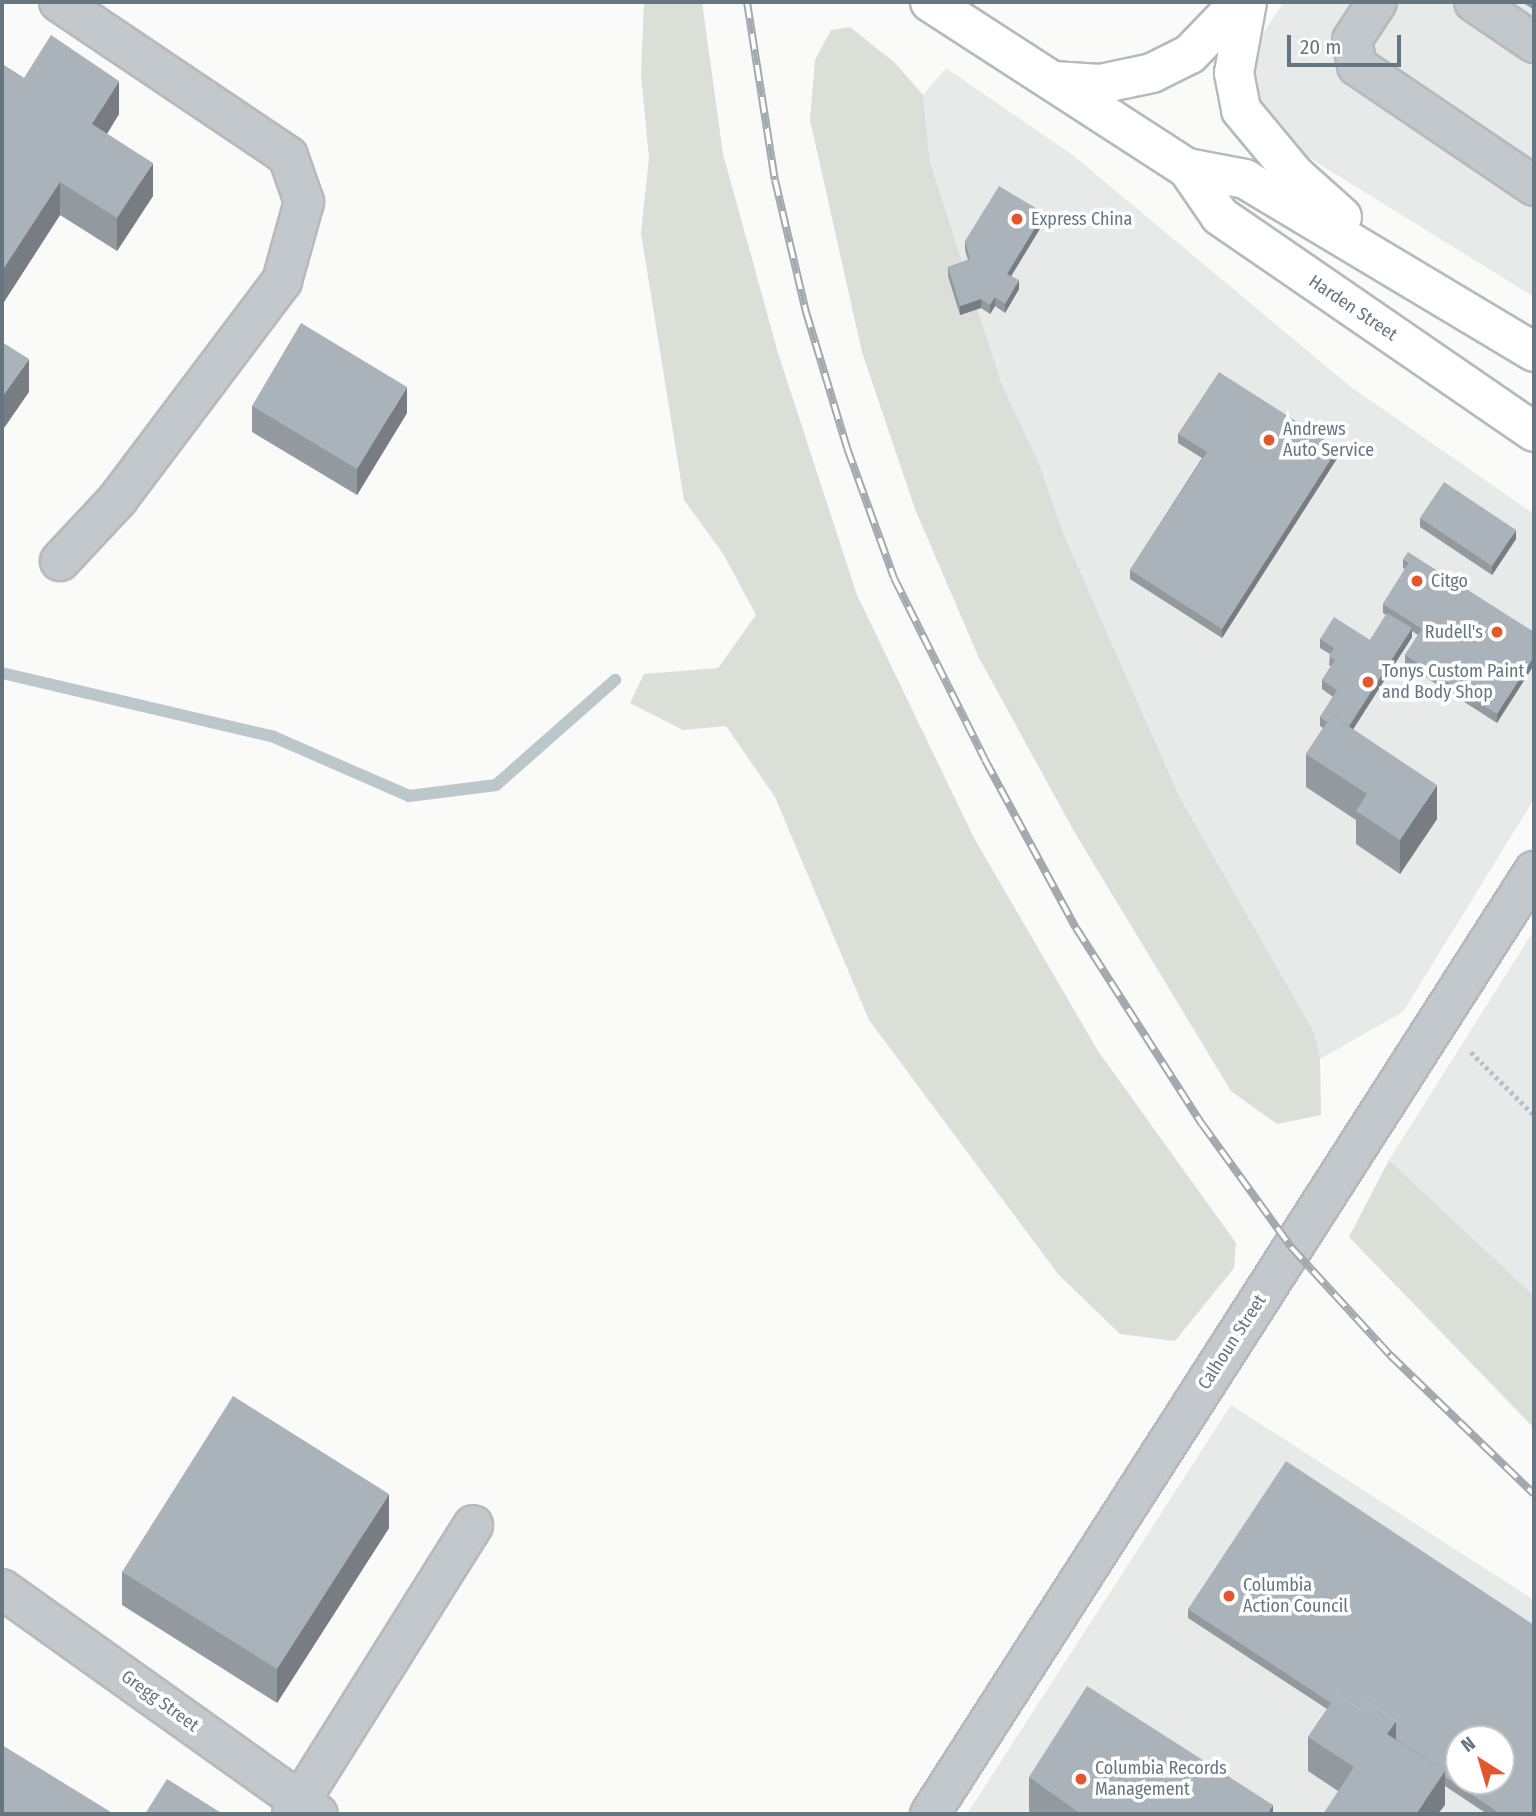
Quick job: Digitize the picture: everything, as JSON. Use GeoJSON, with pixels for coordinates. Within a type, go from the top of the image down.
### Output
{"type":"FeatureCollection","features":[{"type":"Feature","properties":{"kind":"main road","name":"Harden Street"},"geometry":{"type":"LineString","coordinates":[[930,2],[1187,169],[1220,216],[1534,432]]}},
{"type":"Feature","properties":{"kind":"main road"},"geometry":{"type":"LineString","coordinates":[[1053,81],[1100,84],[1153,74],[1189,54],[1240,2]]}},
{"type":"Feature","properties":{"kind":"main road"},"geometry":{"type":"LineString","coordinates":[[1247,2],[1234,73],[1236,95],[1248,124],[1295,175],[1403,273]]}},
{"type":"Feature","properties":{"kind":"main road","name":"Harden Street"},"geometry":{"type":"LineString","coordinates":[[1187,169],[1245,179],[1534,352]]}},
{"type":"Feature","properties":{"kind":"street"},"geometry":{"type":"LineString","coordinates":[[1377,2],[1352,40],[1357,66],[1534,186]]}},
{"type":"Feature","properties":{"kind":"street"},"geometry":{"type":"LineString","coordinates":[[1474,2],[1534,43]]}},
{"type":"Feature","properties":{"kind":"street"},"geometry":{"type":"LineString","coordinates":[[60,561],[118,499],[282,281],[304,202],[288,156],[64,3]]}},
{"type":"Feature","properties":{"kind":"street","name":"Calhoun Street"},"geometry":{"type":"LineString","coordinates":[[930,1814],[1534,871]]}},
{"type":"Feature","properties":{"kind":"street"},"geometry":{"type":"LineString","coordinates":[[303,1810],[473,1525]]}},
{"type":"Feature","properties":{"kind":"street","name":"Gregg Street"},"geometry":{"type":"LineString","coordinates":[[2,1589],[303,1810]]}},
{"type":"Feature","properties":{"kind":"path"},"geometry":{"type":"LineString","coordinates":[[1471,1052],[1534,1115]]}},
{"type":"Feature","properties":{"kind":"shaded area"},"geometry":{"type":"Polygon","coordinates":[[[644,2],[702,2],[723,154],[778,353],[857,595],[974,838],[1098,1051],[1236,1243],[1234,1268],[1175,1341],[1120,1334],[1058,1274],[869,1020],[775,797],[726,726],[683,730],[630,703],[644,674],[718,668],[756,615],[724,555],[684,500],[641,233],[649,158],[641,75],[644,2]]]}},
{"type":"Feature","properties":{"kind":"shaded area"},"geometry":{"type":"Polygon","coordinates":[[[1284,2],[1534,2],[1534,297],[1266,131],[1250,108],[1250,53],[1284,2]]]}},
{"type":"Feature","properties":{"kind":"shaded area"},"geometry":{"type":"Polygon","coordinates":[[[850,27],[895,63],[923,95],[930,161],[1002,385],[1038,461],[1064,535],[1179,796],[1314,1032],[1320,1059],[1321,1115],[1277,1124],[1231,1091],[1075,833],[979,658],[915,509],[862,352],[810,120],[815,60],[831,30],[850,27]]]}},
{"type":"Feature","properties":{"kind":"shaded area"},"geometry":{"type":"Polygon","coordinates":[[[946,68],[1074,156],[1351,387],[1534,514],[1534,799],[1403,1012],[1320,1059],[1314,1032],[1179,796],[1064,535],[1038,461],[1002,385],[930,160],[923,95],[946,68]]]}},
{"type":"Feature","properties":{"kind":"shaded area"},"geometry":{"type":"Polygon","coordinates":[[[1534,930],[1534,1296],[1389,1160],[1534,930]]]}},
{"type":"Feature","properties":{"kind":"shaded area"},"geometry":{"type":"Polygon","coordinates":[[[1389,1160],[1534,1296],[1534,1428],[1349,1237],[1389,1160]]]}},
{"type":"Feature","properties":{"kind":"shaded area"},"geometry":{"type":"Polygon","coordinates":[[[1231,1405],[1534,1600],[1534,1814],[967,1814],[1231,1405]]]}},
{"type":"Feature","properties":{"kind":"building"},"geometry":{"type":"Polygon","coordinates":[[[51,35],[119,81],[92,124],[153,163],[117,218],[60,182],[2,271],[2,64],[24,78],[51,35]]]}},
{"type":"Feature","properties":{"kind":"building"},"geometry":{"type":"Polygon","coordinates":[[[999,186],[1044,213],[1007,274],[1019,280],[1005,304],[995,297],[990,305],[981,299],[960,306],[948,267],[970,259],[965,241],[999,186]]]}},
{"type":"Feature","properties":{"kind":"building"},"geometry":{"type":"Polygon","coordinates":[[[301,323],[407,387],[357,469],[252,406],[301,323]]]}},
{"type":"Feature","properties":{"kind":"building"},"geometry":{"type":"Polygon","coordinates":[[[2,342],[29,359],[2,397],[2,342]]]}},
{"type":"Feature","properties":{"kind":"building"},"geometry":{"type":"Polygon","coordinates":[[[1219,372],[1338,448],[1222,629],[1130,570],[1207,452],[1178,434],[1219,372]]]}},
{"type":"Feature","properties":{"kind":"building"},"geometry":{"type":"Polygon","coordinates":[[[1444,482],[1516,530],[1492,566],[1420,518],[1444,482]]]}},
{"type":"Feature","properties":{"kind":"building"},"geometry":{"type":"Polygon","coordinates":[[[1408,552],[1534,632],[1534,656],[1497,714],[1405,655],[1422,629],[1383,604],[1409,562],[1403,559],[1408,552]]]}},
{"type":"Feature","properties":{"kind":"building"},"geometry":{"type":"Polygon","coordinates":[[[1387,613],[1412,628],[1349,726],[1332,715],[1327,722],[1320,717],[1337,690],[1322,680],[1335,660],[1329,656],[1334,648],[1320,639],[1334,617],[1370,640],[1387,613]]]}},
{"type":"Feature","properties":{"kind":"building"},"geometry":{"type":"Polygon","coordinates":[[[1332,715],[1437,785],[1400,840],[1356,811],[1367,794],[1306,754],[1332,715]]]}},
{"type":"Feature","properties":{"kind":"building"},"geometry":{"type":"Polygon","coordinates":[[[233,1396],[389,1494],[277,1669],[122,1572],[233,1396]]]}},
{"type":"Feature","properties":{"kind":"building"},"geometry":{"type":"Polygon","coordinates":[[[1286,1461],[1534,1625],[1534,1814],[1501,1814],[1472,1795],[1515,1795],[1515,1725],[1445,1725],[1445,1771],[1396,1739],[1396,1721],[1366,1701],[1360,1710],[1337,1694],[1331,1703],[1188,1609],[1286,1461]]]}},
{"type":"Feature","properties":{"kind":"building"},"geometry":{"type":"Polygon","coordinates":[[[1087,1686],[1273,1805],[1267,1814],[1081,1814],[1029,1777],[1087,1686]]]}},
{"type":"Feature","properties":{"kind":"building"},"geometry":{"type":"Polygon","coordinates":[[[1337,1694],[1360,1710],[1366,1701],[1396,1721],[1387,1734],[1445,1771],[1416,1814],[1323,1814],[1354,1767],[1308,1737],[1337,1694]]]}},
{"type":"Feature","properties":{"kind":"building"},"geometry":{"type":"Polygon","coordinates":[[[2,1745],[114,1814],[2,1814],[2,1745]]]}},
{"type":"Feature","properties":{"kind":"building"},"geometry":{"type":"Polygon","coordinates":[[[167,1779],[223,1814],[145,1814],[167,1779]]]}},
{"type":"Feature","properties":{"kind":"waterway"},"geometry":{"type":"LineString","coordinates":[[2,673],[274,737],[409,796],[496,785],[615,680]]}},
{"type":"Feature","properties":{"kind":"railway"},"geometry":{"type":"LineString","coordinates":[[747,2],[775,180],[806,312],[847,448],[894,578],[985,760],[1076,928],[1202,1124],[1291,1247],[1390,1355],[1534,1494]]}},
{"type":"Feature","properties":{"kind":"place","name":"Express China"},"geometry":{"type":"Point","coordinates":[1017,219]}},
{"type":"Feature","properties":{"kind":"place","name":"Andrews Auto Service"},"geometry":{"type":"Point","coordinates":[1269,440]}},
{"type":"Feature","properties":{"kind":"place","name":"Citgo"},"geometry":{"type":"Point","coordinates":[1417,581]}},
{"type":"Feature","properties":{"kind":"place","name":"Rudell's"},"geometry":{"type":"Point","coordinates":[1497,632]}},
{"type":"Feature","properties":{"kind":"place","name":"Tonys Custom Paint and Body Shop"},"geometry":{"type":"Point","coordinates":[1368,682]}},
{"type":"Feature","properties":{"kind":"place","name":"Columbia Action Council"},"geometry":{"type":"Point","coordinates":[1229,1596]}},
{"type":"Feature","properties":{"kind":"place","name":"Columbia Records Management"},"geometry":{"type":"Point","coordinates":[1081,1779]}}]}
